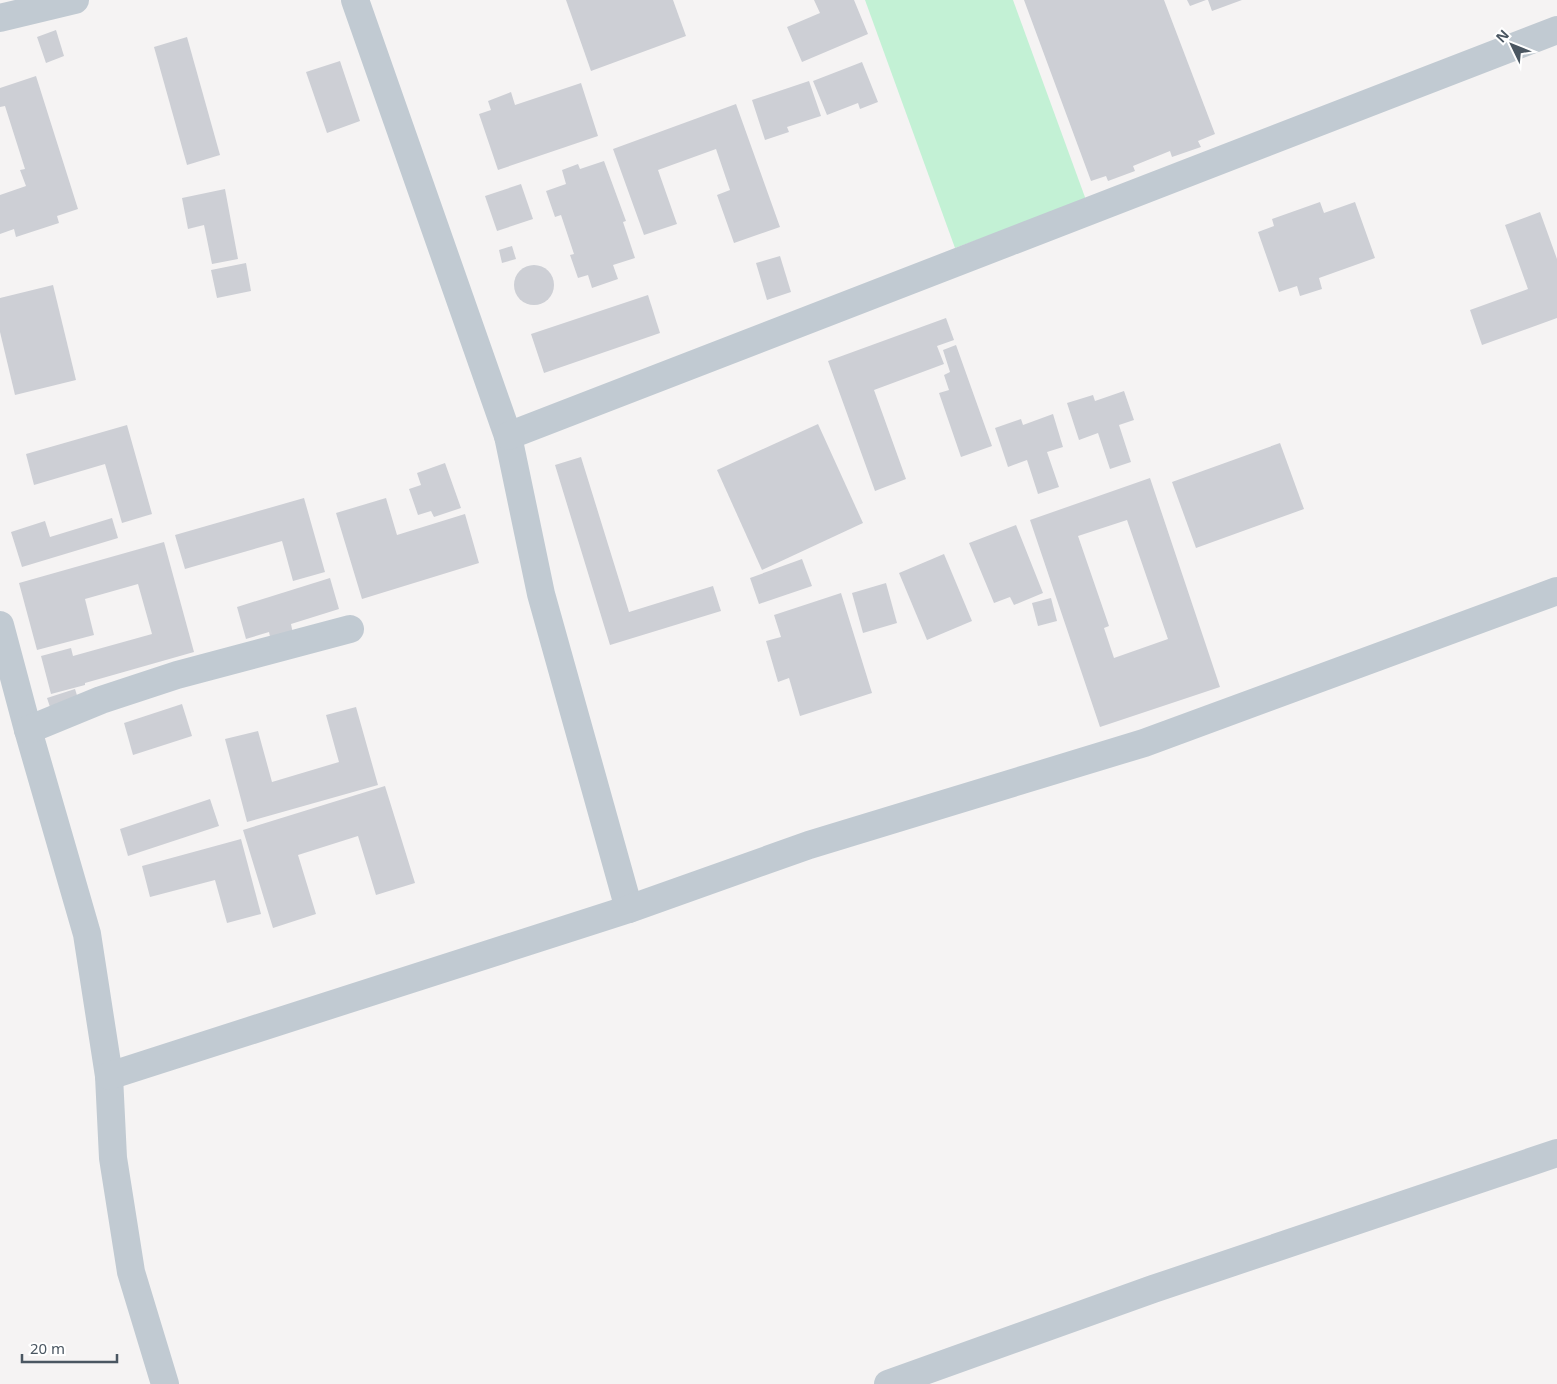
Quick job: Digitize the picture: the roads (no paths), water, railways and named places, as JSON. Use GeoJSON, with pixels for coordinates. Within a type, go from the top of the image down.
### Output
{"type":"FeatureCollection","features":[{"type":"Feature","properties":{"kind":"street"},"geometry":{"type":"LineString","coordinates":[[0,18],[75,0]]}},
{"type":"Feature","properties":{"kind":"street"},"geometry":{"type":"LineString","coordinates":[[355,0],[508,436],[542,594],[629,909]]}},
{"type":"Feature","properties":{"kind":"street"},"geometry":{"type":"LineString","coordinates":[[508,436],[1557,30]]}},
{"type":"Feature","properties":{"kind":"street"},"geometry":{"type":"LineString","coordinates":[[109,1076],[629,909],[809,845],[1144,743],[1557,591]]}},
{"type":"Feature","properties":{"kind":"street"},"geometry":{"type":"LineString","coordinates":[[0,625],[86,934],[109,1076],[113,1158],[131,1272],[165,1384]]}},
{"type":"Feature","properties":{"kind":"street"},"geometry":{"type":"LineString","coordinates":[[28,730],[101,700],[177,675],[350,629]]}},
{"type":"Feature","properties":{"kind":"street"},"geometry":{"type":"LineString","coordinates":[[888,1384],[1153,1289],[1557,1153]]}}]}
